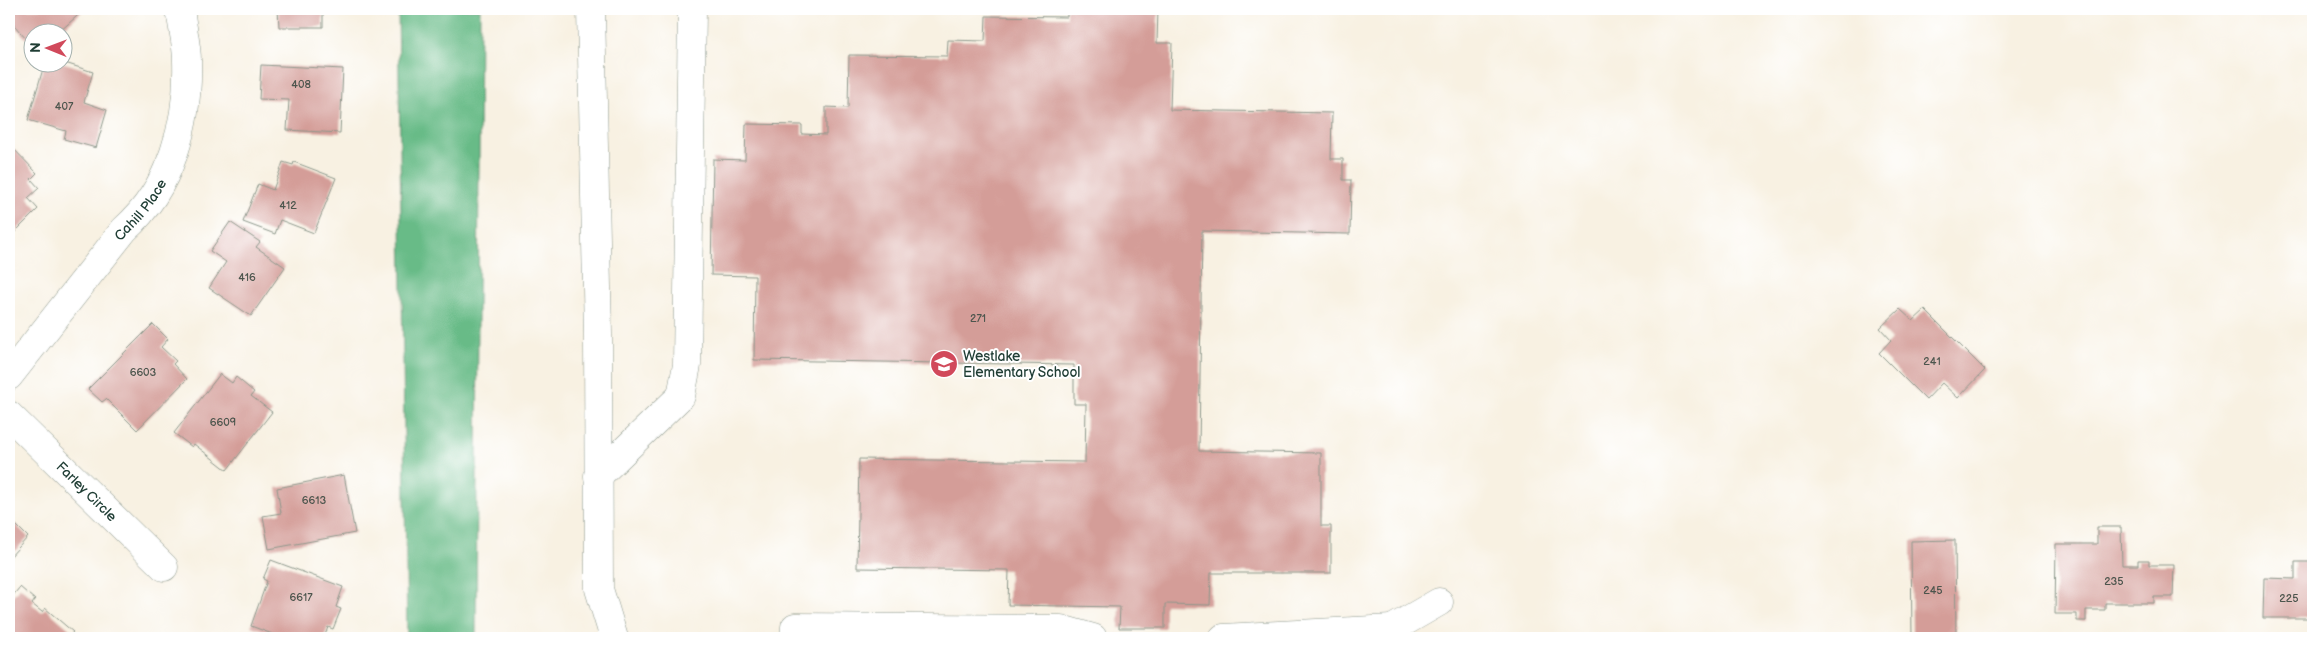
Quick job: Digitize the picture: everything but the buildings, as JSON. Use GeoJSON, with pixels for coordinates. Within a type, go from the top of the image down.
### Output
{"type":"FeatureCollection","features":[{"type":"Feature","properties":{"kind":"street","name":"Cahill Place"},"geometry":{"type":"LineString","coordinates":[[9,376],[124,230],[137,219],[168,171],[181,132],[186,101],[188,60],[181,16],[178,9]]}},
{"type":"Feature","properties":{"kind":"street"},"geometry":{"type":"LineString","coordinates":[[591,9],[598,334],[599,589],[614,638]]}},
{"type":"Feature","properties":{"kind":"street"},"geometry":{"type":"LineString","coordinates":[[598,476],[681,396],[687,365],[692,9]]}},
{"type":"Feature","properties":{"kind":"street","name":"Farley Circle"},"geometry":{"type":"LineString","coordinates":[[9,415],[164,567]]}},
{"type":"Feature","properties":{"kind":"street"},"geometry":{"type":"LineString","coordinates":[[1223,638],[1393,634],[1439,602]]}},
{"type":"Feature","properties":{"kind":"street"},"geometry":{"type":"LineString","coordinates":[[794,638],[795,627],[805,627],[1061,629],[1093,638]]}},
{"type":"Feature","properties":{"kind":"green space"},"geometry":{"type":"Polygon","coordinates":[[[398,9],[480,9],[476,638],[407,638],[398,9]]]}},
{"type":"Feature","properties":{"kind":"place","name":"Westlake Elementary School"},"geometry":{"type":"Point","coordinates":[944,364]}}]}
